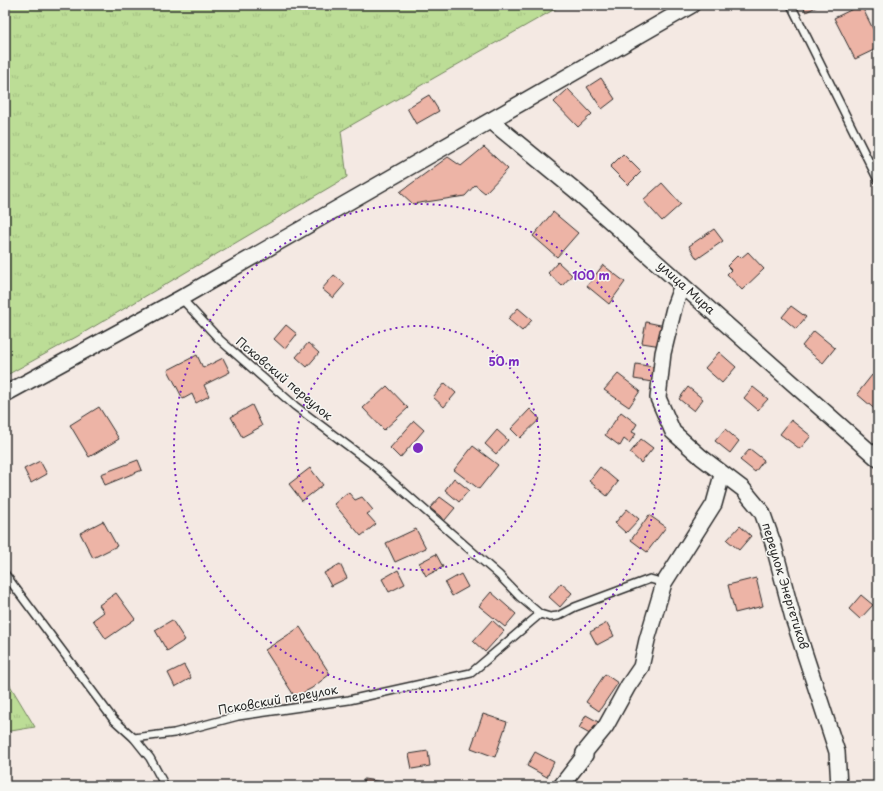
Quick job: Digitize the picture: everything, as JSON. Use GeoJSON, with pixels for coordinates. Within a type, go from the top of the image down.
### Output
{"type":"FeatureCollection","features":[{"type":"Feature","properties":{"kind":"street"},"geometry":{"type":"LineString","coordinates":[[5,394],[181,298],[692,5]]}},
{"type":"Feature","properties":{"kind":"street","name":"улица Мира"},"geometry":{"type":"LineString","coordinates":[[491,121],[575,190],[878,459]]}},
{"type":"Feature","properties":{"kind":"street","name":"переулок Энергетиков"},"geometry":{"type":"LineString","coordinates":[[682,285],[675,304],[663,352],[658,398],[673,432],[743,490],[762,512],[773,543],[793,618],[836,752],[840,786]]}},
{"type":"Feature","properties":{"kind":"street"},"geometry":{"type":"LineString","coordinates":[[562,786],[585,756],[584,753],[606,726],[641,666],[664,583],[714,504],[722,474]]}},
{"type":"Feature","properties":{"kind":"lane"},"geometry":{"type":"LineString","coordinates":[[791,5],[878,180]]}},
{"type":"Feature","properties":{"kind":"lane","name":"Псковский переулок"},"geometry":{"type":"LineString","coordinates":[[134,738],[174,733],[238,716],[349,700],[471,673],[540,614],[520,597],[499,575],[371,463],[295,406],[220,340],[181,298]]}},
{"type":"Feature","properties":{"kind":"lane"},"geometry":{"type":"LineString","coordinates":[[5,574],[113,719],[134,738],[150,758],[165,786]]}},
{"type":"Feature","properties":{"kind":"lane"},"geometry":{"type":"LineString","coordinates":[[540,614],[550,617],[558,616],[575,607],[650,579],[664,583]]}},
{"type":"Feature","properties":{"kind":"green space"},"geometry":{"type":"Polygon","coordinates":[[[5,5],[562,5],[341,131],[347,177],[78,336],[5,376],[5,5]]]}},
{"type":"Feature","properties":{"kind":"green space"},"geometry":{"type":"Polygon","coordinates":[[[5,677],[35,727],[5,732],[5,677]]]}},
{"type":"Feature","properties":{"kind":"building"},"geometry":{"type":"Polygon","coordinates":[[[802,5],[820,5],[806,12],[802,5]]]}},
{"type":"Feature","properties":{"kind":"building"},"geometry":{"type":"Polygon","coordinates":[[[861,5],[878,39],[878,48],[855,59],[834,18],[861,5]]]}},
{"type":"Feature","properties":{"kind":"building"},"geometry":{"type":"Polygon","coordinates":[[[601,78],[615,99],[602,109],[587,87],[601,78]]]}},
{"type":"Feature","properties":{"kind":"building"},"geometry":{"type":"Polygon","coordinates":[[[568,89],[592,114],[578,127],[554,102],[568,89]]]}},
{"type":"Feature","properties":{"kind":"building"},"geometry":{"type":"Polygon","coordinates":[[[429,95],[439,111],[416,124],[407,108],[429,95]]]}},
{"type":"Feature","properties":{"kind":"building"},"geometry":{"type":"Polygon","coordinates":[[[484,147],[508,169],[485,193],[475,185],[465,196],[413,204],[400,192],[448,157],[461,166],[484,147]]]}},
{"type":"Feature","properties":{"kind":"building"},"geometry":{"type":"Polygon","coordinates":[[[623,154],[641,172],[628,185],[610,167],[623,154]]]}},
{"type":"Feature","properties":{"kind":"building"},"geometry":{"type":"Polygon","coordinates":[[[662,183],[681,204],[662,221],[643,200],[662,183]]]}},
{"type":"Feature","properties":{"kind":"building"},"geometry":{"type":"Polygon","coordinates":[[[553,212],[578,233],[557,257],[533,236],[553,212]]]}},
{"type":"Feature","properties":{"kind":"building"},"geometry":{"type":"Polygon","coordinates":[[[714,229],[723,241],[697,259],[689,246],[714,229]]]}},
{"type":"Feature","properties":{"kind":"building"},"geometry":{"type":"Polygon","coordinates":[[[748,252],[764,269],[742,290],[727,274],[731,270],[727,266],[738,255],[741,258],[748,252]]]}},
{"type":"Feature","properties":{"kind":"building"},"geometry":{"type":"Polygon","coordinates":[[[558,262],[572,275],[562,286],[548,273],[558,262]]]}},
{"type":"Feature","properties":{"kind":"building"},"geometry":{"type":"Polygon","coordinates":[[[603,265],[625,282],[609,304],[587,286],[603,265]]]}},
{"type":"Feature","properties":{"kind":"building"},"geometry":{"type":"Polygon","coordinates":[[[334,275],[345,284],[333,298],[322,289],[334,275]]]}},
{"type":"Feature","properties":{"kind":"building"},"geometry":{"type":"Polygon","coordinates":[[[791,306],[806,317],[796,329],[782,317],[791,306]]]}},
{"type":"Feature","properties":{"kind":"building"},"geometry":{"type":"Polygon","coordinates":[[[518,308],[532,320],[522,331],[508,319],[518,308]]]}},
{"type":"Feature","properties":{"kind":"building"},"geometry":{"type":"Polygon","coordinates":[[[646,322],[665,326],[661,346],[642,343],[646,322]]]}},
{"type":"Feature","properties":{"kind":"building"},"geometry":{"type":"Polygon","coordinates":[[[286,325],[297,334],[285,349],[274,339],[286,325]]]}},
{"type":"Feature","properties":{"kind":"building"},"geometry":{"type":"Polygon","coordinates":[[[814,331],[835,348],[823,363],[802,346],[814,331]]]}},
{"type":"Feature","properties":{"kind":"building"},"geometry":{"type":"Polygon","coordinates":[[[308,343],[319,353],[307,367],[296,357],[308,343]]]}},
{"type":"Feature","properties":{"kind":"building"},"geometry":{"type":"Polygon","coordinates":[[[719,352],[736,367],[722,383],[705,368],[719,352]]]}},
{"type":"Feature","properties":{"kind":"building"},"geometry":{"type":"Polygon","coordinates":[[[197,355],[203,368],[223,358],[230,372],[204,385],[209,396],[196,403],[192,394],[183,399],[168,370],[197,355]]]}},
{"type":"Feature","properties":{"kind":"building"},"geometry":{"type":"Polygon","coordinates":[[[636,364],[654,367],[652,382],[634,379],[636,364]]]}},
{"type":"Feature","properties":{"kind":"building"},"geometry":{"type":"Polygon","coordinates":[[[618,374],[640,391],[629,407],[604,390],[618,374]]]}},
{"type":"Feature","properties":{"kind":"building"},"geometry":{"type":"Polygon","coordinates":[[[872,375],[878,380],[878,412],[857,394],[872,375]]]}},
{"type":"Feature","properties":{"kind":"building"},"geometry":{"type":"Polygon","coordinates":[[[445,383],[456,393],[444,407],[433,397],[445,383]]]}},
{"type":"Feature","properties":{"kind":"building"},"geometry":{"type":"Polygon","coordinates":[[[387,386],[408,408],[384,430],[363,408],[387,386]]]}},
{"type":"Feature","properties":{"kind":"building"},"geometry":{"type":"Polygon","coordinates":[[[688,387],[703,399],[694,411],[679,399],[688,387]]]}},
{"type":"Feature","properties":{"kind":"building"},"geometry":{"type":"Polygon","coordinates":[[[753,387],[768,399],[758,410],[744,398],[753,387]]]}},
{"type":"Feature","properties":{"kind":"building"},"geometry":{"type":"Polygon","coordinates":[[[252,405],[262,426],[242,437],[231,417],[252,405]]]}},
{"type":"Feature","properties":{"kind":"building"},"geometry":{"type":"Polygon","coordinates":[[[99,407],[119,439],[89,457],[70,425],[99,407]]]}},
{"type":"Feature","properties":{"kind":"building"},"geometry":{"type":"Polygon","coordinates":[[[530,409],[540,419],[520,438],[511,429],[530,409]]]}},
{"type":"Feature","properties":{"kind":"building"},"geometry":{"type":"Polygon","coordinates":[[[621,412],[637,424],[632,432],[636,434],[629,443],[624,439],[620,446],[605,435],[621,412]]]}},
{"type":"Feature","properties":{"kind":"building"},"geometry":{"type":"Polygon","coordinates":[[[791,420],[811,436],[800,449],[780,434],[791,420]]]}},
{"type":"Feature","properties":{"kind":"building"},"geometry":{"type":"Polygon","coordinates":[[[414,421],[424,430],[400,458],[390,448],[414,421]]]}},
{"type":"Feature","properties":{"kind":"building"},"geometry":{"type":"Polygon","coordinates":[[[725,429],[739,441],[730,453],[715,441],[725,429]]]}},
{"type":"Feature","properties":{"kind":"building"},"geometry":{"type":"Polygon","coordinates":[[[497,430],[508,440],[496,454],[485,444],[497,430]]]}},
{"type":"Feature","properties":{"kind":"building"},"geometry":{"type":"Polygon","coordinates":[[[641,439],[653,448],[641,463],[630,453],[641,439]]]}},
{"type":"Feature","properties":{"kind":"building"},"geometry":{"type":"Polygon","coordinates":[[[473,446],[498,465],[479,489],[454,470],[473,446]]]}},
{"type":"Feature","properties":{"kind":"building"},"geometry":{"type":"Polygon","coordinates":[[[750,449],[764,460],[755,472],[740,460],[750,449]]]}},
{"type":"Feature","properties":{"kind":"building"},"geometry":{"type":"Polygon","coordinates":[[[138,460],[142,470],[105,485],[101,474],[138,460]]]}},
{"type":"Feature","properties":{"kind":"building"},"geometry":{"type":"Polygon","coordinates":[[[40,461],[47,474],[31,483],[24,469],[40,461]]]}},
{"type":"Feature","properties":{"kind":"building"},"geometry":{"type":"Polygon","coordinates":[[[600,467],[618,482],[607,496],[589,481],[600,467]]]}},
{"type":"Feature","properties":{"kind":"building"},"geometry":{"type":"Polygon","coordinates":[[[310,468],[323,485],[302,501],[289,484],[310,468]]]}},
{"type":"Feature","properties":{"kind":"building"},"geometry":{"type":"Polygon","coordinates":[[[454,478],[469,490],[459,502],[445,490],[454,478]]]}},
{"type":"Feature","properties":{"kind":"building"},"geometry":{"type":"Polygon","coordinates":[[[348,492],[355,500],[362,497],[373,510],[367,514],[376,524],[361,536],[334,504],[348,492]]]}},
{"type":"Feature","properties":{"kind":"building"},"geometry":{"type":"Polygon","coordinates":[[[440,497],[455,508],[445,520],[430,508],[440,497]]]}},
{"type":"Feature","properties":{"kind":"building"},"geometry":{"type":"Polygon","coordinates":[[[627,509],[639,519],[626,533],[615,523],[627,509]]]}},
{"type":"Feature","properties":{"kind":"building"},"geometry":{"type":"Polygon","coordinates":[[[649,515],[666,527],[647,552],[631,540],[649,515]]]}},
{"type":"Feature","properties":{"kind":"building"},"geometry":{"type":"Polygon","coordinates":[[[103,521],[117,546],[93,558],[80,533],[103,521]]]}},
{"type":"Feature","properties":{"kind":"building"},"geometry":{"type":"Polygon","coordinates":[[[740,526],[751,536],[739,550],[727,540],[740,526]]]}},
{"type":"Feature","properties":{"kind":"building"},"geometry":{"type":"Polygon","coordinates":[[[416,529],[426,548],[395,562],[386,543],[416,529]]]}},
{"type":"Feature","properties":{"kind":"building"},"geometry":{"type":"Polygon","coordinates":[[[436,554],[443,567],[426,576],[419,563],[436,554]]]}},
{"type":"Feature","properties":{"kind":"building"},"geometry":{"type":"Polygon","coordinates":[[[340,564],[347,578],[331,586],[324,573],[340,564]]]}},
{"type":"Feature","properties":{"kind":"building"},"geometry":{"type":"Polygon","coordinates":[[[398,570],[405,584],[389,592],[382,579],[398,570]]]}},
{"type":"Feature","properties":{"kind":"building"},"geometry":{"type":"Polygon","coordinates":[[[461,574],[468,587],[452,596],[445,583],[461,574]]]}},
{"type":"Feature","properties":{"kind":"building"},"geometry":{"type":"Polygon","coordinates":[[[756,578],[763,606],[735,613],[728,585],[756,578]]]}},
{"type":"Feature","properties":{"kind":"building"},"geometry":{"type":"Polygon","coordinates":[[[561,583],[572,593],[560,607],[549,597],[561,583]]]}},
{"type":"Feature","properties":{"kind":"building"},"geometry":{"type":"Polygon","coordinates":[[[491,592],[516,614],[505,627],[479,606],[491,592]]]}},
{"type":"Feature","properties":{"kind":"building"},"geometry":{"type":"Polygon","coordinates":[[[116,593],[135,619],[106,639],[93,620],[104,612],[99,605],[116,593]]]}},
{"type":"Feature","properties":{"kind":"building"},"geometry":{"type":"Polygon","coordinates":[[[861,595],[873,605],[860,619],[849,609],[861,595]]]}},
{"type":"Feature","properties":{"kind":"building"},"geometry":{"type":"Polygon","coordinates":[[[172,620],[185,640],[167,651],[155,630],[172,620]]]}},
{"type":"Feature","properties":{"kind":"building"},"geometry":{"type":"Polygon","coordinates":[[[492,620],[504,631],[485,652],[473,641],[492,620]]]}},
{"type":"Feature","properties":{"kind":"building"},"geometry":{"type":"Polygon","coordinates":[[[607,623],[614,636],[597,645],[590,632],[607,623]]]}},
{"type":"Feature","properties":{"kind":"building"},"geometry":{"type":"Polygon","coordinates":[[[300,627],[330,674],[312,688],[295,697],[265,650],[300,627]]]}},
{"type":"Feature","properties":{"kind":"building"},"geometry":{"type":"Polygon","coordinates":[[[184,665],[191,678],[175,687],[168,673],[184,665]]]}},
{"type":"Feature","properties":{"kind":"building"},"geometry":{"type":"Polygon","coordinates":[[[605,674],[618,683],[599,711],[586,702],[605,674]]]}},
{"type":"Feature","properties":{"kind":"building"},"geometry":{"type":"Polygon","coordinates":[[[483,714],[507,722],[495,757],[471,748],[483,714]]]}},
{"type":"Feature","properties":{"kind":"building"},"geometry":{"type":"Polygon","coordinates":[[[586,715],[602,724],[595,737],[579,728],[586,715]]]}},
{"type":"Feature","properties":{"kind":"building"},"geometry":{"type":"Polygon","coordinates":[[[428,751],[430,766],[412,769],[409,754],[428,751]]]}},
{"type":"Feature","properties":{"kind":"building"},"geometry":{"type":"Polygon","coordinates":[[[535,752],[554,762],[547,777],[527,766],[535,752]]]}},
{"type":"Feature","properties":{"kind":"building"},"geometry":{"type":"Polygon","coordinates":[[[364,779],[383,782],[382,786],[363,786],[364,779]]]}}]}
